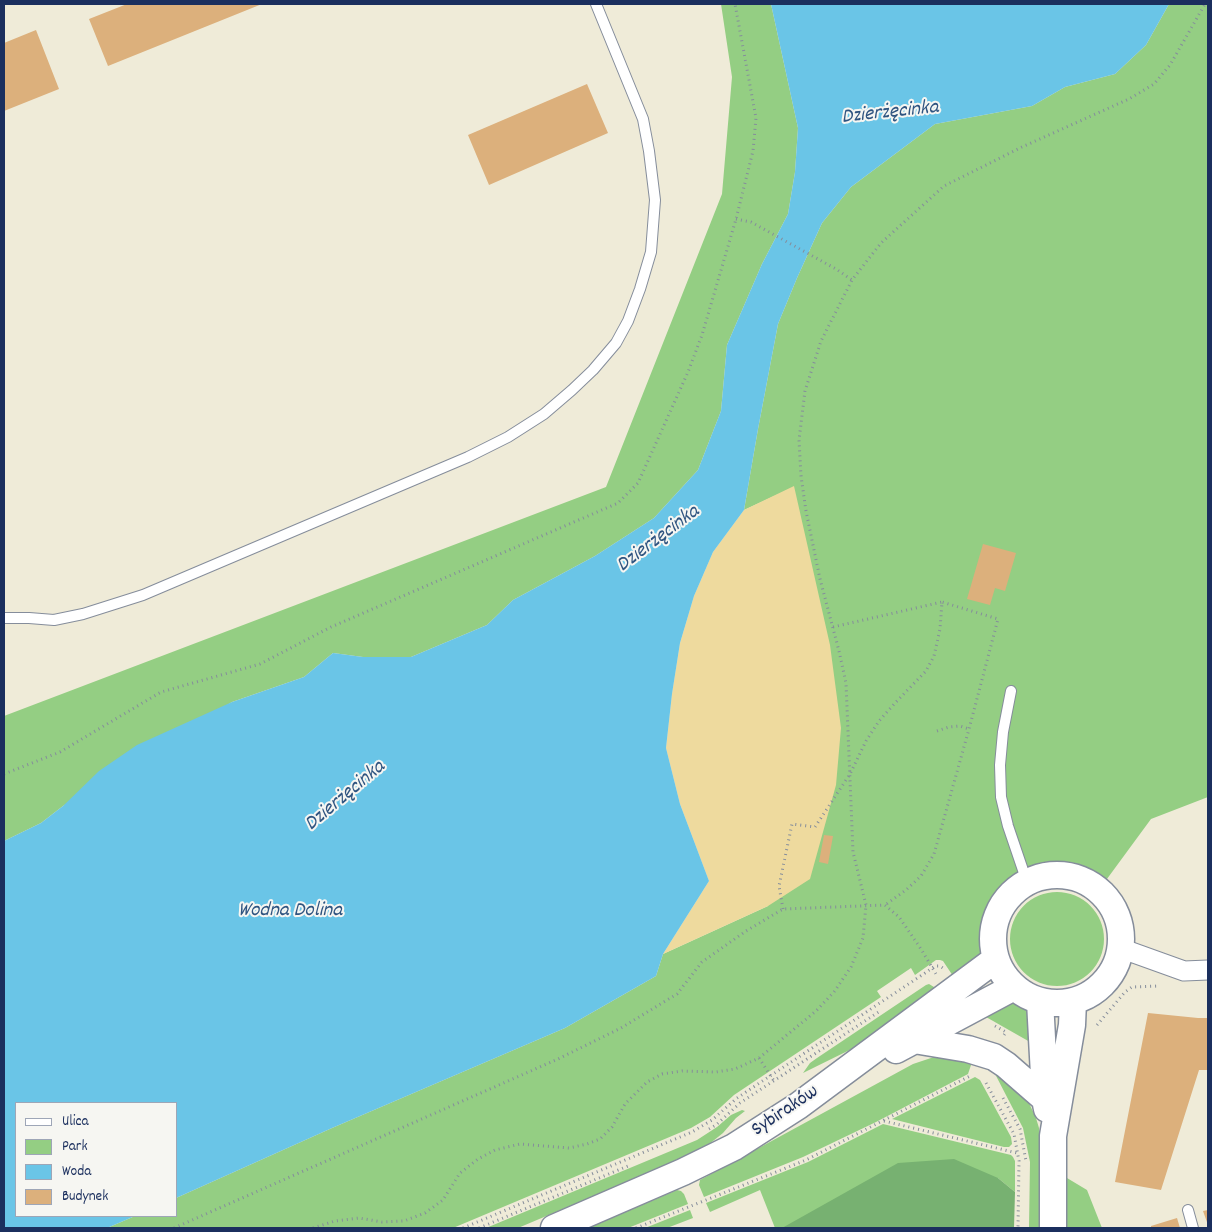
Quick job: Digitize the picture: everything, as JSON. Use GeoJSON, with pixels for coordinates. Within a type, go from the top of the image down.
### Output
{"type":"FeatureCollection","features":[{"type":"Feature","properties":{"kind":"street"},"geometry":{"type":"LineString","coordinates":[[1042,877],[1073,878],[1087,883],[1100,892],[1110,904],[1120,933],[1120,948],[1109,976],[1087,996],[1073,1001],[1056,1003],[1040,1001],[1026,996],[1014,987],[1003,974],[996,959],[993,944],[994,930],[998,915],[1005,902],[1027,882],[1042,877]]}},
{"type":"Feature","properties":{"kind":"street"},"geometry":{"type":"LineString","coordinates":[[1120,948],[1184,970],[1208,970]]}},
{"type":"Feature","properties":{"kind":"street","name":"Sybiraków"},"geometry":{"type":"LineString","coordinates":[[554,1228],[649,1187],[725,1151],[798,1106],[996,959]]}},
{"type":"Feature","properties":{"kind":"street"},"geometry":{"type":"LineString","coordinates":[[798,1106],[914,1040],[1014,987]]}},
{"type":"Feature","properties":{"kind":"street"},"geometry":{"type":"LineString","coordinates":[[1040,1001],[1045,1099],[1053,1136]]}},
{"type":"Feature","properties":{"kind":"street"},"geometry":{"type":"LineString","coordinates":[[1052,1228],[1053,1136],[1072,1025],[1073,1001]]}},
{"type":"Feature","properties":{"kind":"street"},"geometry":{"type":"LineString","coordinates":[[914,1040],[968,1049],[994,1057],[1045,1099]]}},
{"type":"Feature","properties":{"kind":"lane"},"geometry":{"type":"LineString","coordinates":[[4,618],[54,620],[83,614],[143,595],[468,457],[508,437],[544,414],[593,370],[616,343],[628,321],[640,289],[651,252],[655,200],[649,151],[642,120],[596,4]]}},
{"type":"Feature","properties":{"kind":"lane"},"geometry":{"type":"LineString","coordinates":[[1011,691],[1002,740],[1000,766],[1001,797],[1008,826],[1027,882]]}},
{"type":"Feature","properties":{"kind":"lane"},"geometry":{"type":"LineString","coordinates":[[1188,1210],[1193,1228]]}},
{"type":"Feature","properties":{"kind":"path"},"geometry":{"type":"LineString","coordinates":[[4,774],[60,752],[161,692],[260,664],[331,627],[618,503],[638,483],[688,372],[702,335],[736,219],[753,151],[756,118],[735,4]]}},
{"type":"Feature","properties":{"kind":"path"},"geometry":{"type":"LineString","coordinates":[[313,1228],[335,1221],[359,1218],[382,1222],[404,1221],[425,1214],[443,1200],[460,1173],[495,1150],[520,1144],[569,1148],[600,1139],[612,1127],[625,1104],[647,1082],[662,1074],[682,1071],[716,1072],[735,1069],[759,1058],[816,1011],[834,992],[850,967],[863,938],[866,905],[853,852],[846,683],[820,579],[801,476],[799,440],[805,391],[821,341],[852,280],[881,243],[944,186],[1022,147],[1129,99],[1154,84],[1170,65],[1206,4]]}},
{"type":"Feature","properties":{"kind":"path"},"geometry":{"type":"LineString","coordinates":[[736,219],[751,222],[836,269],[852,280]]}},
{"type":"Feature","properties":{"kind":"path"},"geometry":{"type":"LineString","coordinates":[[174,1228],[558,1059],[621,1028],[677,994],[702,962],[746,931],[783,909],[886,905],[906,890],[921,876],[934,854],[998,619],[942,602],[833,627]]}},
{"type":"Feature","properties":{"kind":"path"},"geometry":{"type":"LineString","coordinates":[[783,909],[779,886],[792,824],[815,827],[850,774],[866,741],[880,721],[926,671],[934,656],[940,629],[942,602]]}},
{"type":"Feature","properties":{"kind":"path"},"geometry":{"type":"LineString","coordinates":[[937,731],[960,726],[969,729]]}},
{"type":"Feature","properties":{"kind":"path"},"geometry":{"type":"LineString","coordinates":[[886,905],[899,917],[940,981]]}},
{"type":"Feature","properties":{"kind":"path"},"geometry":{"type":"LineString","coordinates":[[463,1228],[692,1132],[712,1120],[736,1098],[936,966],[940,966],[947,974]]}},
{"type":"Feature","properties":{"kind":"path"},"geometry":{"type":"LineString","coordinates":[[929,979],[936,975]]}},
{"type":"Feature","properties":{"kind":"path"},"geometry":{"type":"LineString","coordinates":[[702,1133],[716,1124],[740,1103],[880,1011]]}},
{"type":"Feature","properties":{"kind":"path"},"geometry":{"type":"LineString","coordinates":[[759,1058],[774,1081]]}},
{"type":"Feature","properties":{"kind":"path"},"geometry":{"type":"LineString","coordinates":[[636,1228],[806,1160],[975,1073]]}},
{"type":"Feature","properties":{"kind":"path"},"geometry":{"type":"LineString","coordinates":[[983,1078],[1014,1134],[1019,1162],[1018,1228]]}},
{"type":"Feature","properties":{"kind":"path"},"geometry":{"type":"LineString","coordinates":[[999,1090],[1020,1129],[1026,1161]]}},
{"type":"Feature","properties":{"kind":"path"},"geometry":{"type":"LineString","coordinates":[[884,1121],[1017,1154]]}},
{"type":"Feature","properties":{"kind":"path"},"geometry":{"type":"LineString","coordinates":[[479,1228],[636,1163]]}},
{"type":"Feature","properties":{"kind":"green space"},"geometry":{"type":"Polygon","coordinates":[[[721,4],[771,4],[798,128],[795,172],[788,214],[762,264],[727,345],[721,411],[698,470],[654,518],[595,556],[513,600],[487,625],[411,657],[363,657],[333,653],[304,677],[232,702],[63,806],[41,823],[4,841],[4,716],[606,487],[722,194],[732,77],[721,4]]]}},
{"type":"Feature","properties":{"kind":"green space"},"geometry":{"type":"Polygon","coordinates":[[[1169,4],[1208,4],[1208,797],[1151,819],[1104,883],[1079,869],[1065,866],[1037,869],[1012,882],[993,904],[988,917],[984,946],[976,962],[955,979],[943,961],[940,960],[936,960],[915,975],[911,968],[877,991],[881,997],[734,1095],[710,1117],[691,1128],[453,1228],[107,1228],[133,1217],[178,1217],[178,1197],[332,1128],[565,1028],[656,976],[663,954],[768,906],[794,487],[744,510],[778,324],[797,278],[822,223],[851,187],[935,124],[1032,106],[1065,87],[1115,74],[1146,45],[1169,4]]]}},
{"type":"Feature","properties":{"kind":"green space"},"geometry":{"type":"Polygon","coordinates":[[[1057,892],[1075,896],[1090,906],[1100,921],[1104,939],[1100,957],[1090,972],[1075,982],[1057,986],[1039,982],[1024,972],[1014,957],[1010,939],[1014,921],[1024,906],[1039,896],[1057,892]]]}},
{"type":"Feature","properties":{"kind":"green space"},"geometry":{"type":"Polygon","coordinates":[[[929,984],[938,992],[880,1035],[803,1073],[810,1063],[817,1058],[929,984]]]}},
{"type":"Feature","properties":{"kind":"green space"},"geometry":{"type":"Polygon","coordinates":[[[1012,1001],[1022,1004],[1027,1010],[1031,1022],[1030,1042],[979,1013],[1012,1001]]]}},
{"type":"Feature","properties":{"kind":"green space"},"geometry":{"type":"Polygon","coordinates":[[[951,1056],[973,1059],[968,1074],[876,1122],[803,1157],[704,1197],[699,1185],[700,1180],[913,1064],[934,1057],[951,1056]]]}},
{"type":"Feature","properties":{"kind":"green space"},"geometry":{"type":"Polygon","coordinates":[[[993,1070],[1019,1088],[1029,1103],[1039,1128],[1041,1144],[1039,1228],[1029,1228],[1030,1162],[1023,1128],[993,1070]]]}},
{"type":"Feature","properties":{"kind":"green space"},"geometry":{"type":"Polygon","coordinates":[[[975,1077],[980,1080],[1011,1137],[1012,1144],[1009,1147],[892,1119],[975,1077]]]}},
{"type":"Feature","properties":{"kind":"green space"},"geometry":{"type":"Polygon","coordinates":[[[742,1110],[745,1111],[723,1133],[703,1149],[518,1228],[486,1228],[697,1140],[731,1115],[742,1110]]]}},
{"type":"Feature","properties":{"kind":"green space"},"geometry":{"type":"Polygon","coordinates":[[[883,1124],[1011,1155],[1015,1161],[1015,1192],[998,1178],[782,1228],[775,1228],[760,1190],[710,1212],[706,1203],[808,1162],[883,1124]]]}},
{"type":"Feature","properties":{"kind":"green space"},"geometry":{"type":"Polygon","coordinates":[[[954,1159],[998,1178],[1015,1192],[1014,1228],[782,1228],[898,1163],[954,1159]]]}},
{"type":"Feature","properties":{"kind":"green space"},"geometry":{"type":"Polygon","coordinates":[[[1067,1178],[1087,1190],[1102,1228],[1066,1228],[1067,1178]]]}},
{"type":"Feature","properties":{"kind":"green space"},"geometry":{"type":"Polygon","coordinates":[[[677,1190],[684,1194],[688,1204],[628,1228],[588,1228],[677,1190]]]}},
{"type":"Feature","properties":{"kind":"green space"},"geometry":{"type":"Polygon","coordinates":[[[690,1210],[693,1218],[667,1228],[645,1228],[690,1210]]]}},
{"type":"Feature","properties":{"kind":"sand"},"geometry":{"type":"Polygon","coordinates":[[[794,486],[830,645],[841,728],[836,785],[810,879],[768,906],[663,954],[709,881],[680,804],[666,748],[680,643],[694,596],[713,552],[744,510],[794,486]]]}},
{"type":"Feature","properties":{"kind":"water","name":"Wodna Dolina"},"geometry":{"type":"Polygon","coordinates":[[[771,4],[1169,4],[1146,45],[1115,74],[1065,87],[1032,106],[935,124],[851,187],[822,223],[778,324],[744,510],[713,552],[694,596],[680,643],[666,748],[680,804],[709,881],[663,954],[656,976],[565,1028],[332,1128],[178,1197],[178,1102],[15,1102],[15,1217],[133,1217],[107,1228],[4,1228],[4,841],[41,823],[63,806],[99,771],[137,745],[232,702],[304,677],[333,653],[363,657],[411,657],[487,625],[513,600],[595,556],[654,518],[698,470],[721,411],[727,345],[762,264],[788,214],[795,172],[798,128],[771,4]]]}},
{"type":"Feature","properties":{"kind":"building"},"geometry":{"type":"Polygon","coordinates":[[[127,4],[262,4],[108,66],[89,19],[127,4]]]}},
{"type":"Feature","properties":{"kind":"building"},"geometry":{"type":"Polygon","coordinates":[[[36,30],[59,89],[4,111],[4,43],[36,30]]]}},
{"type":"Feature","properties":{"kind":"building"},"geometry":{"type":"Polygon","coordinates":[[[587,84],[608,133],[489,185],[468,135],[587,84]]]}},
{"type":"Feature","properties":{"kind":"building"},"geometry":{"type":"Polygon","coordinates":[[[983,544],[1016,553],[1005,591],[995,588],[990,605],[967,599],[983,544]]]}},
{"type":"Feature","properties":{"kind":"building"},"geometry":{"type":"Polygon","coordinates":[[[824,835],[833,836],[828,864],[819,862],[824,835]]]}},
{"type":"Feature","properties":{"kind":"building"},"geometry":{"type":"Polygon","coordinates":[[[1148,1013],[1208,1018],[1208,1070],[1199,1070],[1161,1190],[1115,1182],[1148,1013]]]}},
{"type":"Feature","properties":{"kind":"building"},"geometry":{"type":"Polygon","coordinates":[[[1208,1210],[1208,1225],[1203,1211],[1208,1210]]]}},
{"type":"Feature","properties":{"kind":"building"},"geometry":{"type":"Polygon","coordinates":[[[1177,1218],[1180,1228],[1151,1228],[1151,1226],[1177,1218]]]}},
{"type":"Feature","properties":{"kind":"water label","name":"Dzierżęcinka"},"geometry":{"type":"Point","coordinates":[890,114]}},
{"type":"Feature","properties":{"kind":"water label","name":"Dzierżęcinka"},"geometry":{"type":"Point","coordinates":[659,540]}},
{"type":"Feature","properties":{"kind":"water label","name":"Dzierżęcinka"},"geometry":{"type":"Point","coordinates":[346,797]}}]}
